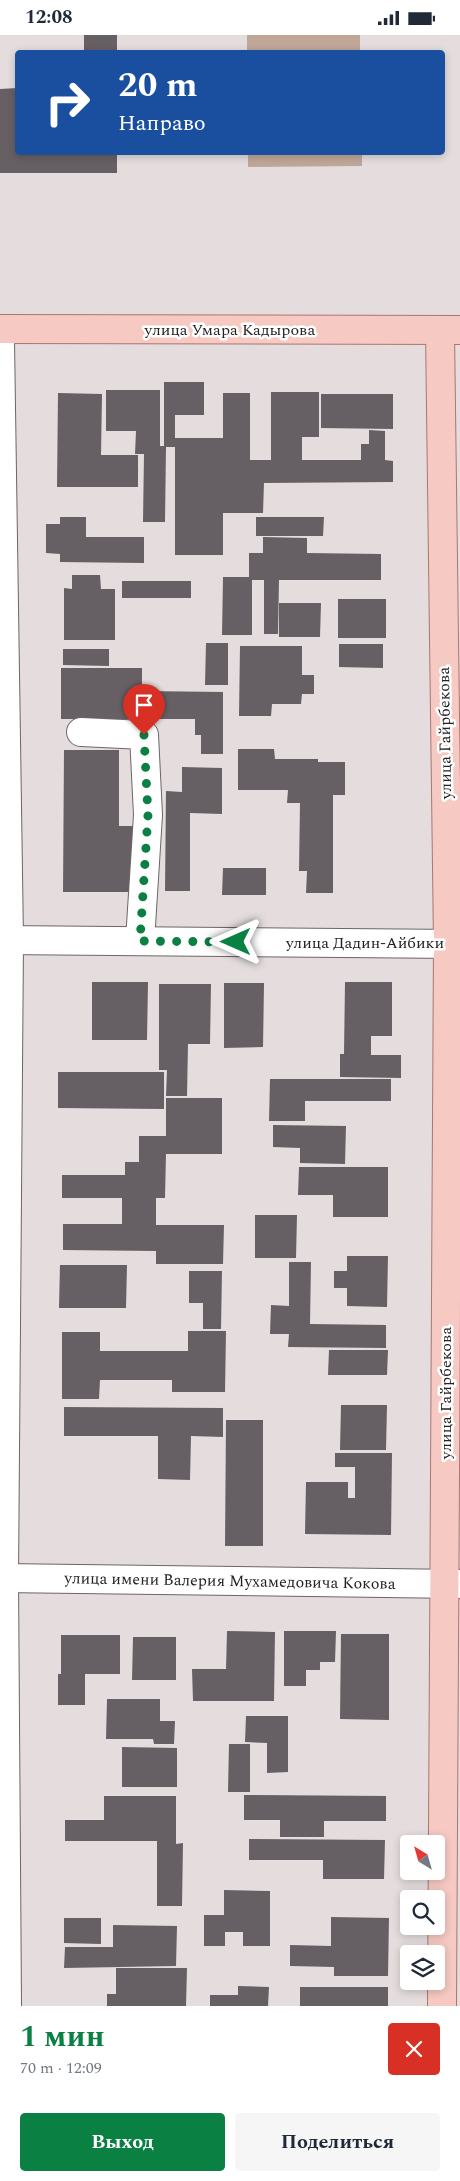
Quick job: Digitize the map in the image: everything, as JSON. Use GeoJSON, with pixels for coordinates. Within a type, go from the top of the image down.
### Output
{"type":"FeatureCollection","features":[{"type":"Feature","properties":{"kind":"main road","name":"улица Умара Кадырова"},"geometry":{"type":"LineString","coordinates":[[0,329],[450,330]]}},
{"type":"Feature","properties":{"kind":"main road","name":"улица Гайрбекова"},"geometry":{"type":"LineString","coordinates":[[442,2006],[452,1584],[454,944],[450,330]]}},
{"type":"Feature","properties":{"kind":"street"},"geometry":{"type":"LineString","coordinates":[[0,341],[4,940],[2,1578],[7,2006]]}},
{"type":"Feature","properties":{"kind":"street"},"geometry":{"type":"LineString","coordinates":[[81,732],[144,735],[148,815],[140,941]]}},
{"type":"Feature","properties":{"kind":"street","name":"улица Дадин-Айбики"},"geometry":{"type":"LineString","coordinates":[[4,940],[454,944]]}},
{"type":"Feature","properties":{"kind":"street","name":"улица имени Валерия Мухамедовича Кокова"},"geometry":{"type":"LineString","coordinates":[[2,1578],[452,1584]]}},
{"type":"Feature","properties":{"kind":"shaded area"},"geometry":{"type":"Polygon","coordinates":[[[247,35],[360,35],[360,50],[247,50],[247,35]]]}},
{"type":"Feature","properties":{"kind":"shaded area"},"geometry":{"type":"Polygon","coordinates":[[[248,155],[362,155],[362,166],[248,167],[248,155]]]}},
{"type":"Feature","properties":{"kind":"building"},"geometry":{"type":"Polygon","coordinates":[[[84,35],[117,35],[117,50],[84,50],[84,35]]]}},
{"type":"Feature","properties":{"kind":"building"},"geometry":{"type":"Polygon","coordinates":[[[15,88],[15,155],[117,155],[117,173],[0,173],[0,89],[15,88]]]}},
{"type":"Feature","properties":{"kind":"building"},"geometry":{"type":"Polygon","coordinates":[[[164,382],[204,382],[204,415],[175,415],[175,438],[223,438],[223,393],[250,393],[250,460],[271,460],[271,392],[319,392],[319,437],[302,437],[302,460],[361,460],[361,444],[369,444],[369,430],[385,431],[385,460],[393,461],[393,482],[264,483],[263,513],[223,513],[223,555],[175,555],[175,447],[166,447],[165,522],[143,522],[144,454],[135,454],[136,431],[106,431],[106,390],[160,390],[160,446],[164,446],[164,382]]]}},
{"type":"Feature","properties":{"kind":"building"},"geometry":{"type":"Polygon","coordinates":[[[58,393],[102,394],[101,455],[138,455],[138,487],[57,487],[58,393]]]}},
{"type":"Feature","properties":{"kind":"building"},"geometry":{"type":"Polygon","coordinates":[[[321,394],[393,394],[393,429],[321,428],[321,394]]]}},
{"type":"Feature","properties":{"kind":"building"},"geometry":{"type":"Polygon","coordinates":[[[60,517],[86,517],[86,537],[144,537],[144,563],[60,562],[60,554],[46,553],[46,524],[60,524],[60,517]]]}},
{"type":"Feature","properties":{"kind":"building"},"geometry":{"type":"Polygon","coordinates":[[[256,517],[324,517],[323,536],[256,536],[256,517]]]}},
{"type":"Feature","properties":{"kind":"building"},"geometry":{"type":"Polygon","coordinates":[[[263,537],[307,538],[307,553],[381,554],[381,580],[279,580],[278,634],[264,634],[264,580],[252,580],[252,635],[222,635],[223,577],[249,577],[249,553],[263,553],[263,537]]]}},
{"type":"Feature","properties":{"kind":"building"},"geometry":{"type":"Polygon","coordinates":[[[72,575],[100,575],[101,589],[115,589],[115,640],[64,640],[64,588],[72,589],[72,575]]]}},
{"type":"Feature","properties":{"kind":"building"},"geometry":{"type":"Polygon","coordinates":[[[122,581],[191,581],[191,598],[122,598],[122,581]]]}},
{"type":"Feature","properties":{"kind":"building"},"geometry":{"type":"Polygon","coordinates":[[[338,599],[386,599],[386,638],[338,638],[338,599]]]}},
{"type":"Feature","properties":{"kind":"building"},"geometry":{"type":"Polygon","coordinates":[[[279,603],[321,603],[320,637],[279,637],[279,603]]]}},
{"type":"Feature","properties":{"kind":"building"},"geometry":{"type":"Polygon","coordinates":[[[206,643],[228,643],[228,685],[205,685],[206,643]]]}},
{"type":"Feature","properties":{"kind":"building"},"geometry":{"type":"Polygon","coordinates":[[[339,644],[383,644],[383,668],[339,667],[339,644]]]}},
{"type":"Feature","properties":{"kind":"building"},"geometry":{"type":"Polygon","coordinates":[[[240,646],[302,646],[302,675],[314,675],[314,694],[302,694],[301,704],[272,704],[271,716],[239,716],[240,646]]]}},
{"type":"Feature","properties":{"kind":"building"},"geometry":{"type":"Polygon","coordinates":[[[63,649],[109,649],[109,666],[63,665],[63,649]]]}},
{"type":"Feature","properties":{"kind":"building"},"geometry":{"type":"Polygon","coordinates":[[[61,668],[142,668],[142,691],[223,692],[223,754],[201,754],[201,735],[195,735],[195,719],[61,719],[61,668]]]}},
{"type":"Feature","properties":{"kind":"building"},"geometry":{"type":"Polygon","coordinates":[[[238,749],[274,749],[275,759],[318,759],[318,762],[345,762],[345,795],[333,795],[333,893],[306,893],[307,871],[299,871],[300,803],[287,803],[288,790],[238,790],[238,749]]]}},
{"type":"Feature","properties":{"kind":"building"},"geometry":{"type":"Polygon","coordinates":[[[64,750],[119,750],[119,826],[136,826],[136,892],[63,892],[64,750]]]}},
{"type":"Feature","properties":{"kind":"building"},"geometry":{"type":"Polygon","coordinates":[[[182,767],[222,768],[222,814],[190,813],[190,891],[165,891],[166,791],[182,792],[182,767]]]}},
{"type":"Feature","properties":{"kind":"building"},"geometry":{"type":"Polygon","coordinates":[[[223,868],[266,868],[266,895],[222,895],[223,868]]]}},
{"type":"Feature","properties":{"kind":"building"},"geometry":{"type":"Polygon","coordinates":[[[92,982],[148,982],[147,1040],[92,1040],[92,982]]]}},
{"type":"Feature","properties":{"kind":"building"},"geometry":{"type":"Polygon","coordinates":[[[345,982],[392,982],[392,1036],[371,1036],[371,1055],[401,1055],[401,1078],[340,1077],[340,1054],[344,1054],[345,982]]]}},
{"type":"Feature","properties":{"kind":"building"},"geometry":{"type":"Polygon","coordinates":[[[224,983],[264,983],[263,1047],[224,1048],[224,983]]]}},
{"type":"Feature","properties":{"kind":"building"},"geometry":{"type":"Polygon","coordinates":[[[159,984],[211,984],[210,1044],[188,1044],[187,1096],[166,1096],[167,1070],[159,1070],[159,984]]]}},
{"type":"Feature","properties":{"kind":"building"},"geometry":{"type":"Polygon","coordinates":[[[58,1072],[164,1072],[164,1109],[58,1108],[58,1072]]]}},
{"type":"Feature","properties":{"kind":"building"},"geometry":{"type":"Polygon","coordinates":[[[270,1079],[391,1079],[391,1101],[305,1101],[305,1121],[269,1121],[270,1079]]]}},
{"type":"Feature","properties":{"kind":"building"},"geometry":{"type":"Polygon","coordinates":[[[166,1098],[222,1098],[222,1154],[166,1154],[165,1198],[156,1198],[156,1225],[224,1225],[223,1264],[156,1264],[156,1251],[63,1250],[63,1224],[122,1224],[122,1198],[62,1198],[62,1175],[125,1175],[125,1162],[139,1162],[139,1136],[166,1136],[166,1098]]]}},
{"type":"Feature","properties":{"kind":"building"},"geometry":{"type":"Polygon","coordinates":[[[273,1125],[346,1126],[345,1164],[300,1163],[300,1148],[273,1147],[273,1125]]]}},
{"type":"Feature","properties":{"kind":"building"},"geometry":{"type":"Polygon","coordinates":[[[299,1167],[388,1167],[388,1217],[333,1217],[333,1195],[298,1195],[299,1167]]]}},
{"type":"Feature","properties":{"kind":"building"},"geometry":{"type":"Polygon","coordinates":[[[255,1215],[297,1215],[296,1258],[255,1258],[255,1215]]]}},
{"type":"Feature","properties":{"kind":"building"},"geometry":{"type":"Polygon","coordinates":[[[347,1256],[388,1256],[387,1307],[347,1306],[347,1288],[334,1288],[334,1271],[347,1271],[347,1256]]]}},
{"type":"Feature","properties":{"kind":"building"},"geometry":{"type":"Polygon","coordinates":[[[289,1262],[311,1262],[310,1324],[386,1325],[386,1348],[288,1347],[289,1334],[270,1334],[271,1305],[289,1306],[289,1262]]]}},
{"type":"Feature","properties":{"kind":"building"},"geometry":{"type":"Polygon","coordinates":[[[60,1265],[127,1265],[126,1308],[59,1308],[60,1265]]]}},
{"type":"Feature","properties":{"kind":"building"},"geometry":{"type":"Polygon","coordinates":[[[189,1271],[222,1271],[221,1329],[203,1329],[203,1303],[189,1303],[189,1271]]]}},
{"type":"Feature","properties":{"kind":"building"},"geometry":{"type":"Polygon","coordinates":[[[188,1331],[226,1331],[225,1392],[172,1392],[172,1380],[100,1380],[99,1399],[62,1399],[62,1332],[100,1332],[100,1351],[188,1351],[188,1331]]]}},
{"type":"Feature","properties":{"kind":"building"},"geometry":{"type":"Polygon","coordinates":[[[329,1350],[388,1350],[387,1375],[328,1375],[329,1350]]]}},
{"type":"Feature","properties":{"kind":"building"},"geometry":{"type":"Polygon","coordinates":[[[341,1405],[387,1405],[386,1450],[340,1450],[341,1405]]]}},
{"type":"Feature","properties":{"kind":"building"},"geometry":{"type":"Polygon","coordinates":[[[64,1407],[223,1408],[223,1437],[191,1436],[190,1480],[158,1479],[158,1436],[64,1436],[64,1407]]]}},
{"type":"Feature","properties":{"kind":"building"},"geometry":{"type":"Polygon","coordinates":[[[226,1420],[263,1420],[263,1546],[225,1546],[226,1420]]]}},
{"type":"Feature","properties":{"kind":"building"},"geometry":{"type":"Polygon","coordinates":[[[335,1453],[392,1453],[391,1535],[305,1534],[306,1482],[348,1482],[348,1498],[355,1498],[355,1467],[335,1467],[335,1453]]]}},
{"type":"Feature","properties":{"kind":"building"},"geometry":{"type":"Polygon","coordinates":[[[227,1631],[275,1632],[274,1701],[193,1701],[192,1669],[226,1669],[227,1631]]]}},
{"type":"Feature","properties":{"kind":"building"},"geometry":{"type":"Polygon","coordinates":[[[284,1631],[336,1631],[335,1662],[320,1662],[320,1670],[306,1670],[306,1686],[284,1686],[284,1631]]]}},
{"type":"Feature","properties":{"kind":"building"},"geometry":{"type":"Polygon","coordinates":[[[341,1634],[389,1634],[389,1720],[340,1719],[341,1634]]]}},
{"type":"Feature","properties":{"kind":"building"},"geometry":{"type":"Polygon","coordinates":[[[61,1635],[120,1635],[120,1674],[85,1674],[85,1705],[58,1705],[58,1674],[61,1674],[61,1635]]]}},
{"type":"Feature","properties":{"kind":"building"},"geometry":{"type":"Polygon","coordinates":[[[133,1637],[176,1637],[176,1680],[132,1680],[133,1637]]]}},
{"type":"Feature","properties":{"kind":"building"},"geometry":{"type":"Polygon","coordinates":[[[107,1699],[160,1699],[160,1721],[175,1721],[174,1744],[154,1744],[153,1739],[106,1739],[107,1699]]]}},
{"type":"Feature","properties":{"kind":"building"},"geometry":{"type":"Polygon","coordinates":[[[246,1716],[288,1716],[288,1772],[267,1773],[267,1743],[245,1742],[246,1716]]]}},
{"type":"Feature","properties":{"kind":"building"},"geometry":{"type":"Polygon","coordinates":[[[229,1744],[250,1744],[250,1792],[228,1792],[229,1744]]]}},
{"type":"Feature","properties":{"kind":"building"},"geometry":{"type":"Polygon","coordinates":[[[122,1747],[177,1748],[177,1787],[122,1787],[122,1747]]]}},
{"type":"Feature","properties":{"kind":"building"},"geometry":{"type":"Polygon","coordinates":[[[244,1795],[386,1796],[386,1821],[324,1821],[324,1837],[280,1837],[280,1820],[244,1820],[244,1795]]]}},
{"type":"Feature","properties":{"kind":"building"},"geometry":{"type":"Polygon","coordinates":[[[104,1796],[176,1796],[176,1844],[183,1843],[182,1906],[157,1906],[157,1841],[65,1841],[65,1820],[104,1820],[104,1796]]]}},
{"type":"Feature","properties":{"kind":"building"},"geometry":{"type":"Polygon","coordinates":[[[249,1839],[385,1840],[384,1879],[323,1879],[323,1860],[249,1860],[249,1839]]]}},
{"type":"Feature","properties":{"kind":"building"},"geometry":{"type":"Polygon","coordinates":[[[224,1890],[270,1891],[270,1946],[243,1946],[243,1932],[225,1932],[225,1946],[204,1946],[204,1915],[224,1915],[224,1890]]]}},
{"type":"Feature","properties":{"kind":"building"},"geometry":{"type":"Polygon","coordinates":[[[331,1917],[389,1918],[388,1976],[334,1976],[334,1967],[290,1966],[290,1945],[331,1946],[331,1917]]]}},
{"type":"Feature","properties":{"kind":"building"},"geometry":{"type":"Polygon","coordinates":[[[64,1918],[101,1918],[101,1944],[64,1943],[64,1918]]]}},
{"type":"Feature","properties":{"kind":"building"},"geometry":{"type":"Polygon","coordinates":[[[113,1925],[177,1926],[176,1966],[64,1968],[65,1947],[113,1947],[113,1925]]]}},
{"type":"Feature","properties":{"kind":"building"},"geometry":{"type":"Polygon","coordinates":[[[116,1968],[187,1968],[186,2006],[107,2006],[107,1994],[116,1994],[116,1968]]]}},
{"type":"Feature","properties":{"kind":"building"},"geometry":{"type":"Polygon","coordinates":[[[238,1986],[269,1987],[268,2006],[210,2006],[210,1995],[238,1995],[238,1986]]]}},
{"type":"Feature","properties":{"kind":"building"},"geometry":{"type":"Polygon","coordinates":[[[300,1987],[388,1987],[388,2006],[300,2006],[300,1987]]]}},
{"type":"Feature","properties":{"kind":"route"},"geometry":{"type":"LineString","coordinates":[[144,735],[148,815],[140,941],[236,942]]}}]}
